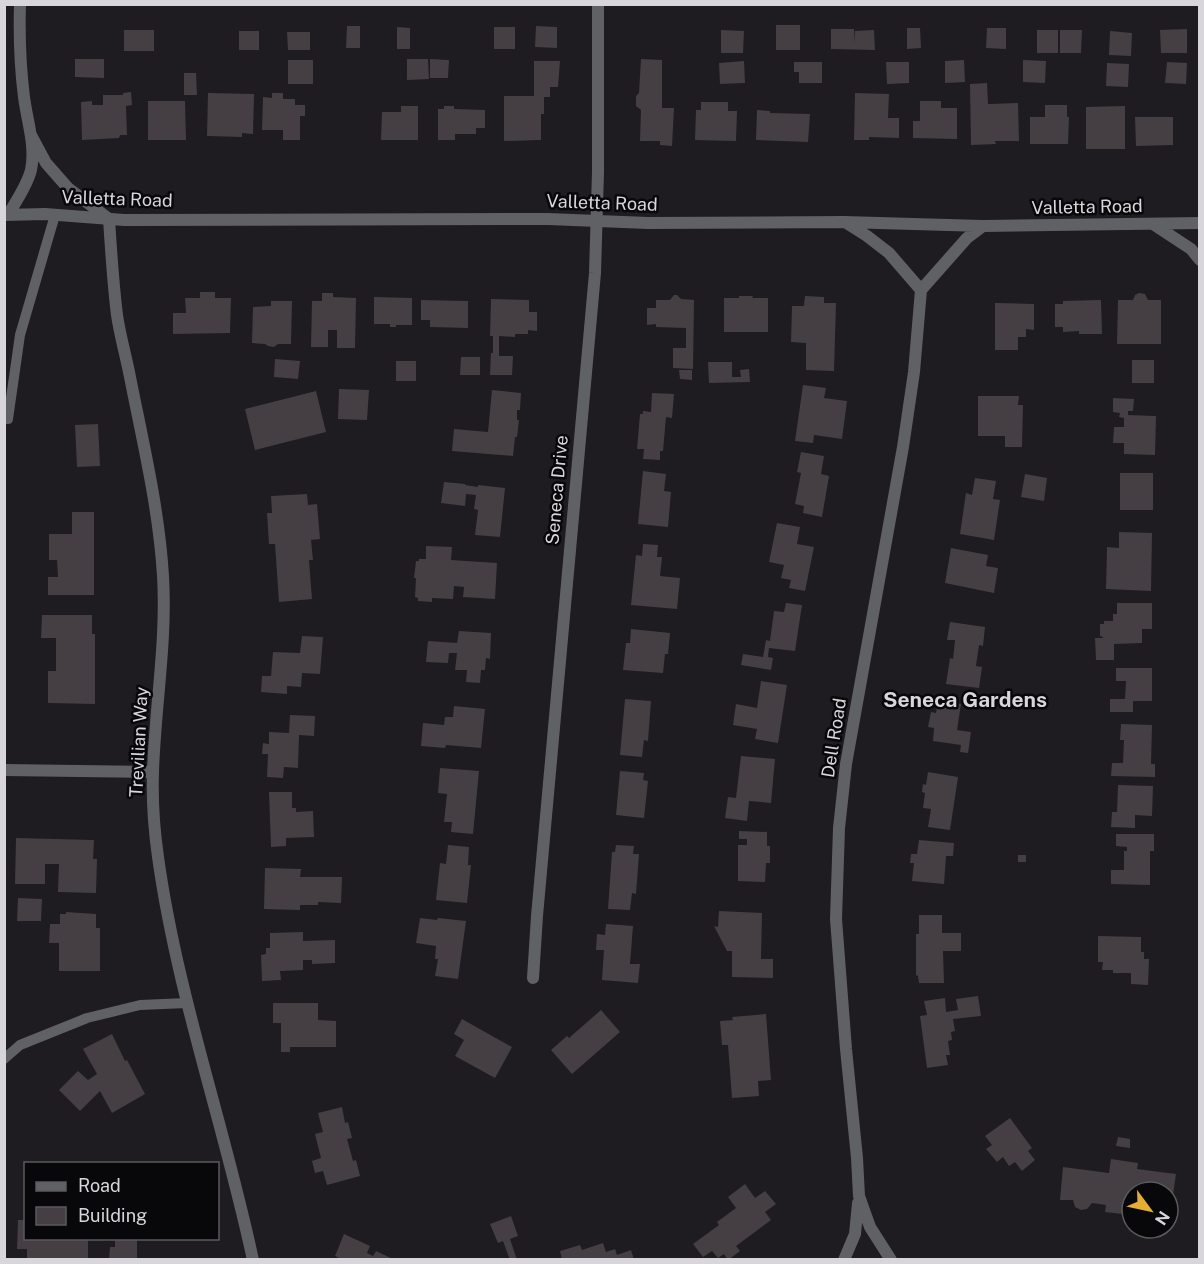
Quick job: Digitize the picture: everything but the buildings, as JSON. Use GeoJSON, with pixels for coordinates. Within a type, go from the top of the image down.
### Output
{"type":"FeatureCollection","features":[{"type":"Feature","properties":{"kind":"street"},"geometry":{"type":"LineString","coordinates":[[6,215],[25,187],[31,170],[31,135],[24,100],[19,53],[20,4]]}},
{"type":"Feature","properties":{"kind":"street","name":"Seneca Drive"},"geometry":{"type":"LineString","coordinates":[[533,978],[595,273],[598,4]]}},
{"type":"Feature","properties":{"kind":"street"},"geometry":{"type":"LineString","coordinates":[[31,135],[46,163],[68,188],[108,219]]}},
{"type":"Feature","properties":{"kind":"street","name":"Valletta Road"},"geometry":{"type":"LineString","coordinates":[[6,215],[55,215],[108,219],[548,219],[648,223],[843,222],[983,226],[1200,223]]}},
{"type":"Feature","properties":{"kind":"street","name":"Trevilian Way"},"geometry":{"type":"LineString","coordinates":[[108,219],[117,315],[148,468],[158,526],[163,578],[163,636],[153,772],[158,854],[170,932],[223,1134],[252,1260]]}},
{"type":"Feature","properties":{"kind":"street"},"geometry":{"type":"LineString","coordinates":[[843,222],[867,236],[889,253],[921,290],[960,245],[983,226]]}},
{"type":"Feature","properties":{"kind":"street"},"geometry":{"type":"LineString","coordinates":[[1152,223],[1191,249],[1200,260]]}},
{"type":"Feature","properties":{"kind":"street","name":"Dell Road"},"geometry":{"type":"LineString","coordinates":[[844,1260],[855,1234],[859,1196],[836,919],[839,828],[846,764],[903,447],[914,372],[921,290]]}},
{"type":"Feature","properties":{"kind":"street"},"geometry":{"type":"LineString","coordinates":[[4,770],[153,772]]}},
{"type":"Feature","properties":{"kind":"street","name":"Dell Road"},"geometry":{"type":"LineString","coordinates":[[859,1196],[870,1227],[891,1260]]}},
{"type":"Feature","properties":{"kind":"lane"},"geometry":{"type":"LineString","coordinates":[[4,419],[8,420],[20,335],[55,215]]}},
{"type":"Feature","properties":{"kind":"lane"},"geometry":{"type":"LineString","coordinates":[[4,1059],[20,1045],[87,1018],[140,1005],[187,1003]]}},
{"type":"Feature","properties":{"kind":"district","name":"Seneca Gardens"},"geometry":{"type":"Point","coordinates":[965,700]}}]}
